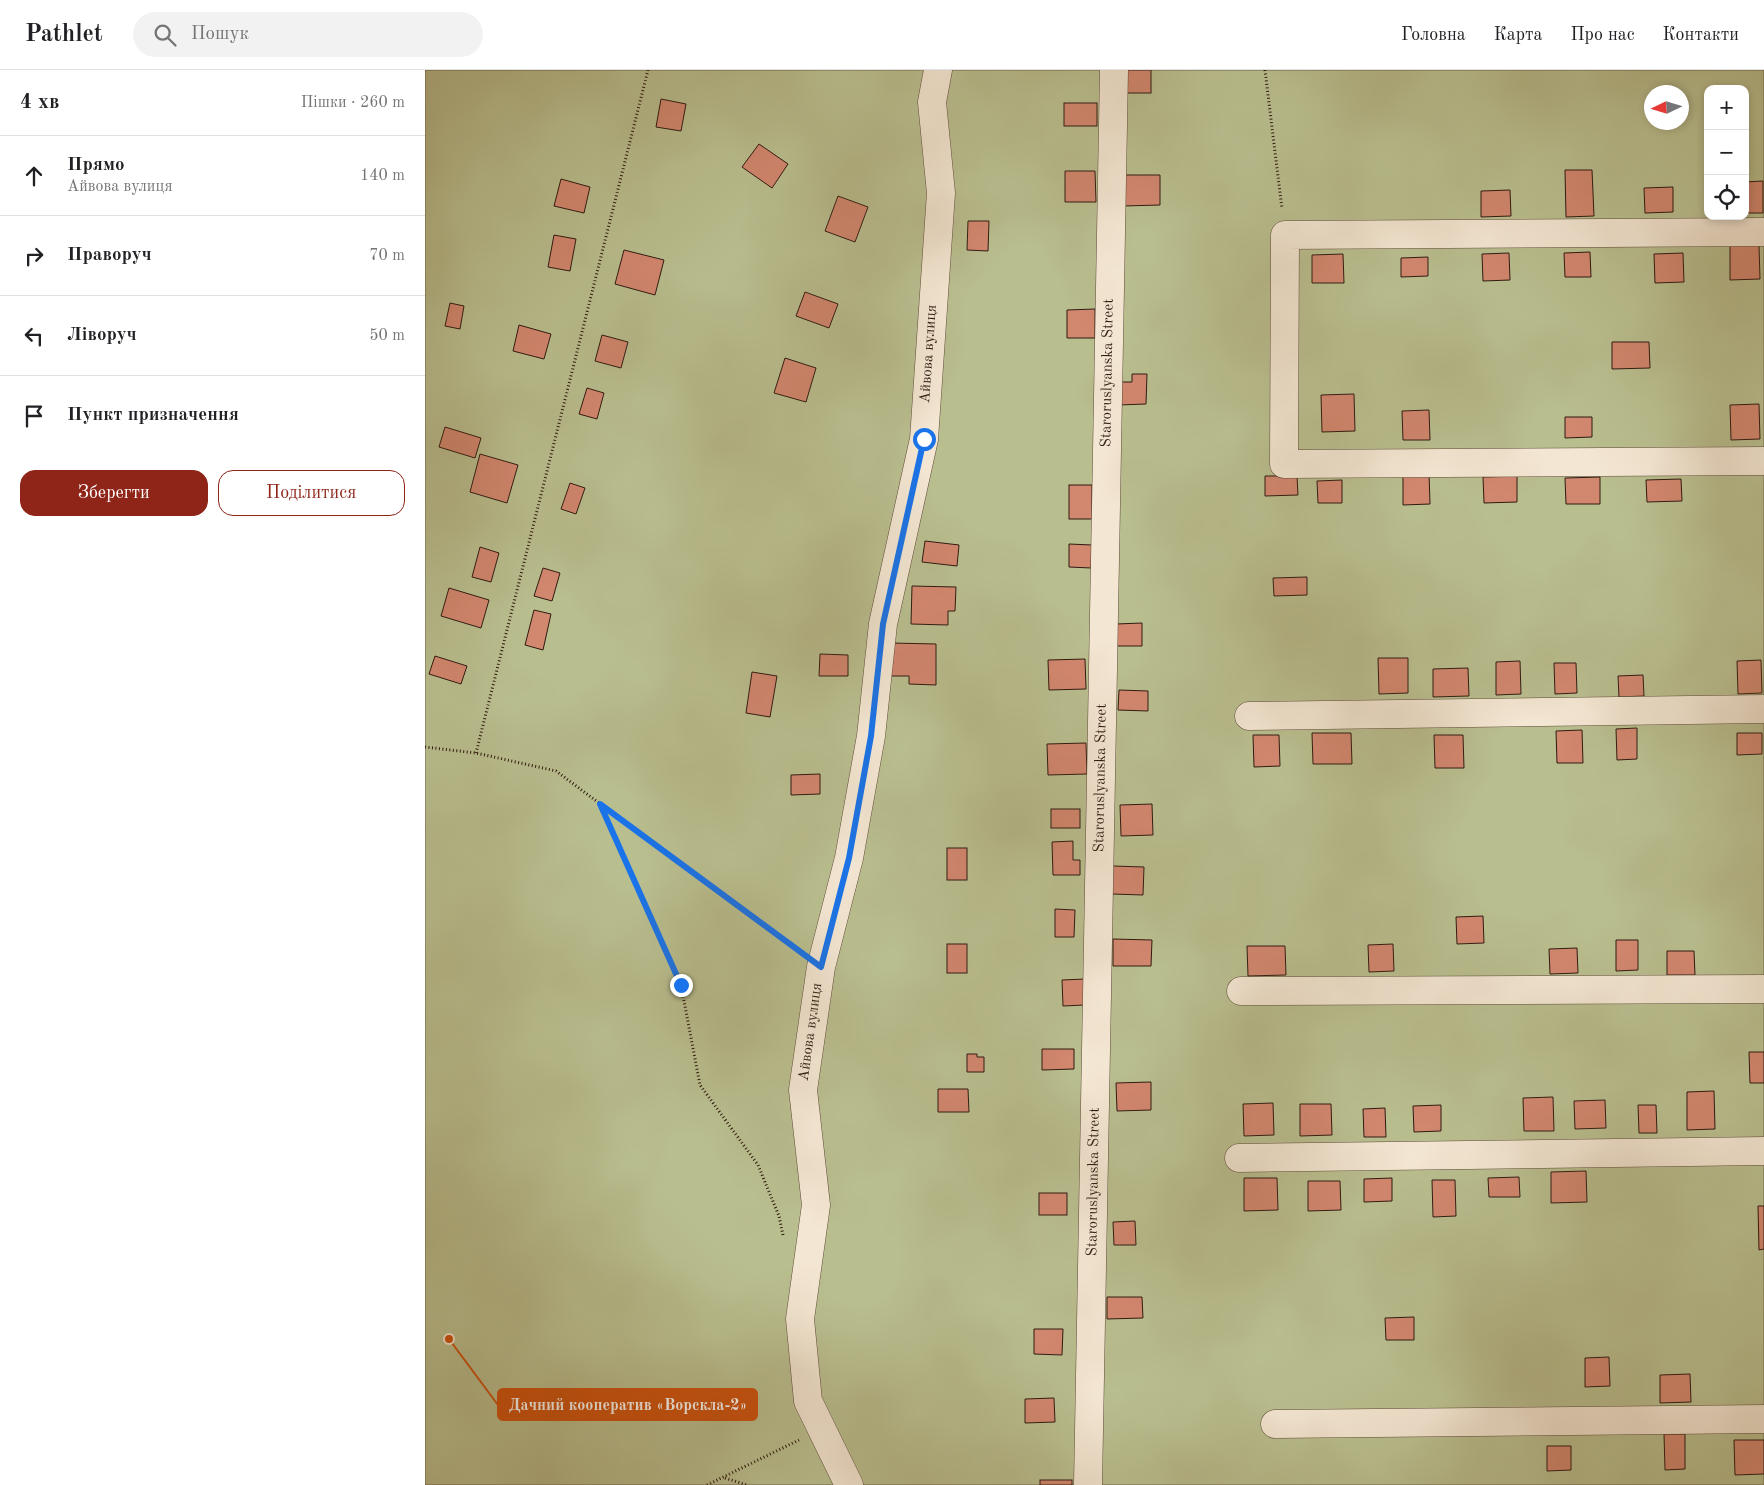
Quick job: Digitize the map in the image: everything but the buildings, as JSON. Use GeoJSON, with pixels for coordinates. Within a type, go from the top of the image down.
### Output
{"type":"FeatureCollection","features":[{"type":"Feature","properties":{"kind":"street","name":"Айвова вулиця"},"geometry":{"type":"LineString","coordinates":[[849,1485],[808,1401],[800,1319],[816,1205],[803,1090],[821,967],[849,858],[871,736],[883,624],[924,439],[941,193],[933,102],[938,70]]}},
{"type":"Feature","properties":{"kind":"street","name":"Staroruslyanska Street"},"geometry":{"type":"LineString","coordinates":[[1088,1485],[1114,70]]}},
{"type":"Feature","properties":{"kind":"street"},"geometry":{"type":"LineString","coordinates":[[1764,232],[1285,234],[1284,464],[1764,461]]}},
{"type":"Feature","properties":{"kind":"street"},"geometry":{"type":"LineString","coordinates":[[1249,716],[1764,709]]}},
{"type":"Feature","properties":{"kind":"street"},"geometry":{"type":"LineString","coordinates":[[1241,991],[1764,989]]}},
{"type":"Feature","properties":{"kind":"street"},"geometry":{"type":"LineString","coordinates":[[1239,1158],[1764,1152]]}},
{"type":"Feature","properties":{"kind":"street"},"geometry":{"type":"LineString","coordinates":[[1275,1424],[1764,1419]]}},
{"type":"Feature","properties":{"kind":"path"},"geometry":{"type":"LineString","coordinates":[[476,753],[649,70]]}},
{"type":"Feature","properties":{"kind":"path"},"geometry":{"type":"LineString","coordinates":[[1265,70],[1285,234]]}},
{"type":"Feature","properties":{"kind":"path"},"geometry":{"type":"LineString","coordinates":[[425,747],[476,753],[556,771],[821,967]]}},
{"type":"Feature","properties":{"kind":"path"},"geometry":{"type":"LineString","coordinates":[[600,804],[681,985],[700,1086],[758,1166],[779,1216],[784,1242]]}},
{"type":"Feature","properties":{"kind":"path"},"geometry":{"type":"LineString","coordinates":[[707,1485],[725,1478],[822,1429]]}},
{"type":"Feature","properties":{"kind":"path"},"geometry":{"type":"LineString","coordinates":[[725,1478],[747,1485]]}},
{"type":"Feature","properties":{"kind":"green space"},"geometry":{"type":"Polygon","coordinates":[[[425,70],[1764,70],[1764,1485],[425,1485],[425,70]]]}},
{"type":"Feature","properties":{"kind":"place","name":"Дачний кооператив «Ворскла-2»"},"geometry":{"type":"Point","coordinates":[449,1339]}},
{"type":"Feature","properties":{"kind":"route"},"geometry":{"type":"LineString","coordinates":[[681,985],[636,879],[600,804],[821,967],[849,858],[871,736],[883,624],[924,439]]}}]}
